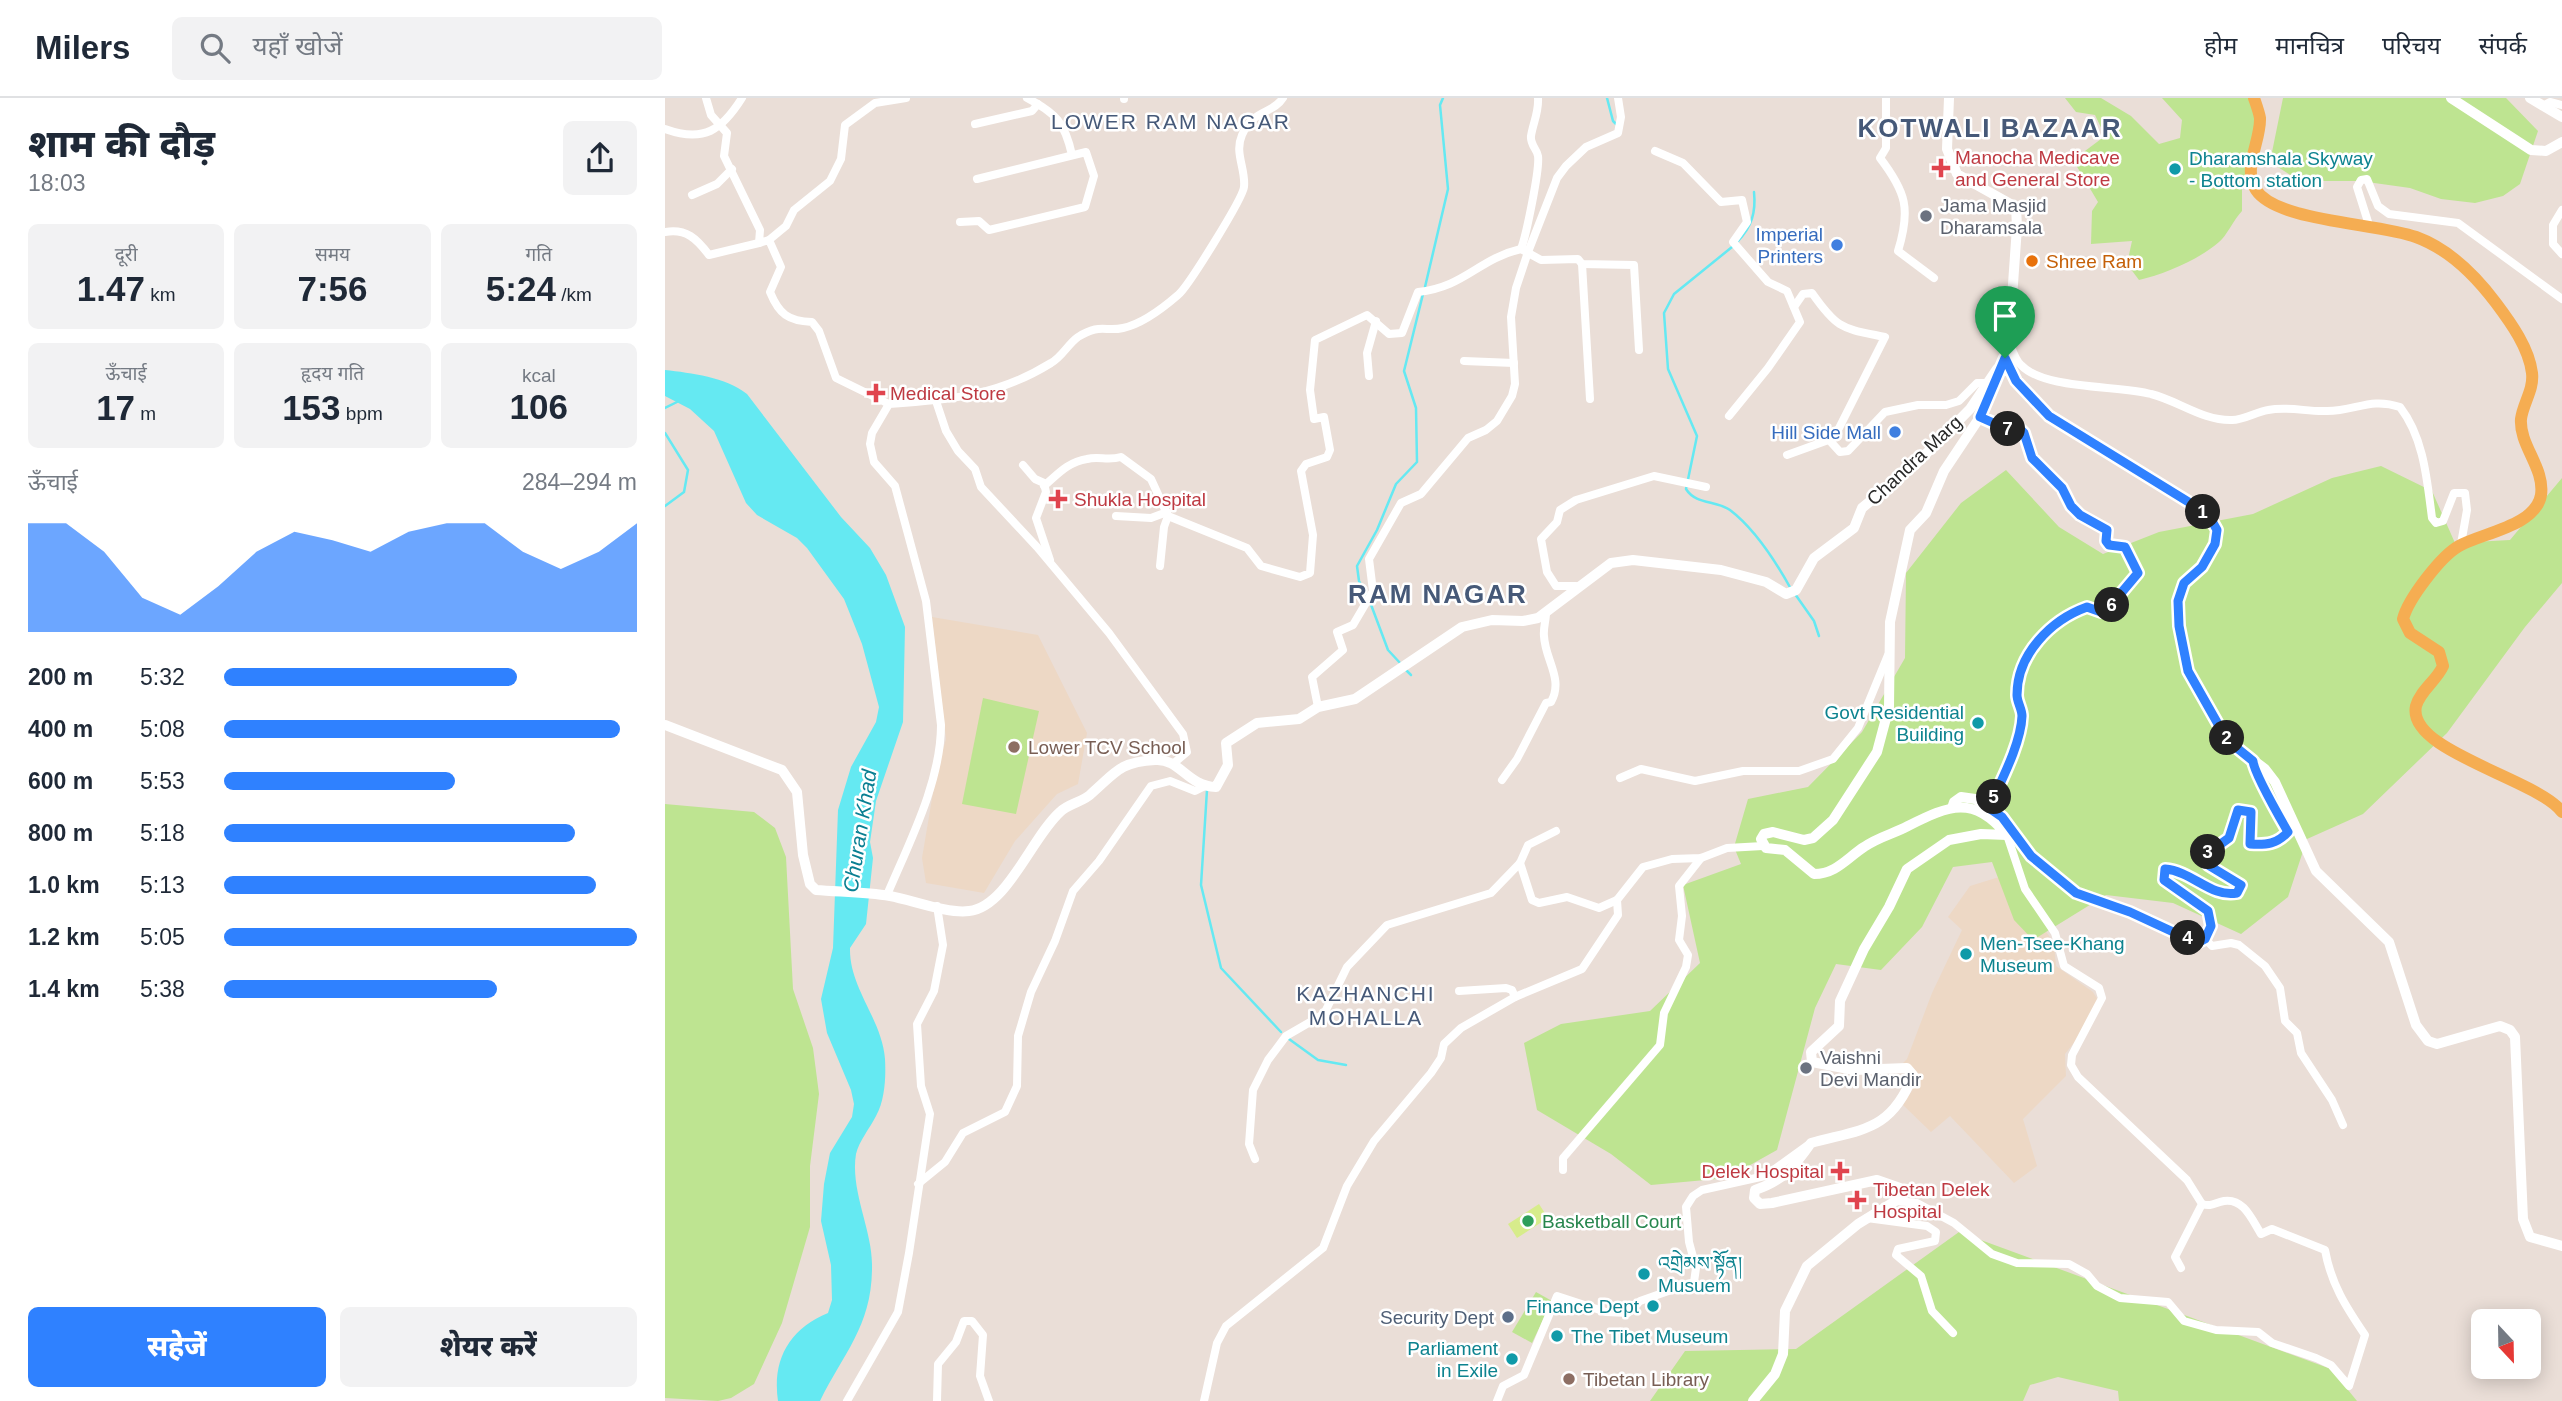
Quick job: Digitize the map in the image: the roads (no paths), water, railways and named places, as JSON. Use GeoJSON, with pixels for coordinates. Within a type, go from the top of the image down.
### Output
{"type":"FeatureCollection","features":[{"type":"Feature","properties":{"kind":"main road"},"geometry":{"type":"LineString","coordinates":[[2254,98],[2260,117],[2250,173],[2255,190],[2269,203],[2285,210],[2369,225],[2417,237],[2455,259],[2501,309],[2528,356],[2532,375],[2521,420],[2522,436],[2535,463],[2541,497],[2532,511],[2506,528],[2461,544],[2443,556],[2431,577],[2407,601],[2403,619],[2410,633],[2439,652],[2443,666],[2416,705],[2417,718],[2423,730],[2441,746],[2539,792],[2562,812]]}},
{"type":"Feature","properties":{"kind":"street"},"geometry":{"type":"LineString","coordinates":[[706,98],[711,115],[727,133],[724,156],[759,230],[759,243]]}},
{"type":"Feature","properties":{"kind":"street"},"geometry":{"type":"LineString","coordinates":[[665,129],[702,134],[722,126],[742,98]]}},
{"type":"Feature","properties":{"kind":"street"},"geometry":{"type":"LineString","coordinates":[[665,232],[678,229],[690,235],[709,255],[769,240],[786,226],[794,211],[830,181],[841,159],[845,125],[875,103],[906,98]]}},
{"type":"Feature","properties":{"kind":"street"},"geometry":{"type":"LineString","coordinates":[[1027,98],[1038,104],[1066,129],[1072,155]]}},
{"type":"Feature","properties":{"kind":"street"},"geometry":{"type":"LineString","coordinates":[[769,240],[781,267],[770,292],[777,309],[792,321],[812,322],[819,331],[837,378],[888,404],[936,401],[997,391],[1053,362],[1078,338],[1101,326],[1120,329],[1138,323],[1180,294],[1244,187],[1239,155],[1243,131],[1258,112],[1277,107],[1283,98]]}},
{"type":"Feature","properties":{"kind":"street"},"geometry":{"type":"LineString","coordinates":[[1318,707],[1312,677],[1343,650],[1337,632],[1353,625],[1373,590],[1369,559],[1401,503],[1421,494],[1468,438],[1486,430],[1497,421],[1512,396],[1514,363],[1511,317],[1529,228],[1528,211],[1538,164],[1538,154],[1531,138],[1538,98]]}},
{"type":"Feature","properties":{"kind":"street"},"geometry":{"type":"LineString","coordinates":[[1524,250],[1562,172],[1586,147],[1618,133],[1621,117],[1618,98]]}},
{"type":"Feature","properties":{"kind":"street"},"geometry":{"type":"LineString","coordinates":[[1886,98],[1886,148],[1880,158],[1904,195],[1905,223],[1898,251],[1934,278]]}},
{"type":"Feature","properties":{"kind":"street"},"geometry":{"type":"LineString","coordinates":[[1763,846],[1764,834],[1773,832],[1804,840],[1813,838],[1833,820],[1877,752],[1889,707],[1888,655],[1892,611],[1910,530],[1926,513],[1944,471],[1980,417],[2005,358],[2009,341],[2016,207],[1957,174],[1948,149],[1949,98]]}},
{"type":"Feature","properties":{"kind":"street"},"geometry":{"type":"LineString","coordinates":[[2451,98],[2531,150],[2546,151],[2562,142]]}},
{"type":"Feature","properties":{"kind":"street"},"geometry":{"type":"LineString","coordinates":[[2530,98],[2562,117]]}},
{"type":"Feature","properties":{"kind":"street"},"geometry":{"type":"LineString","coordinates":[[2543,106],[2550,102],[2562,105]]}},
{"type":"Feature","properties":{"kind":"street"},"geometry":{"type":"LineString","coordinates":[[975,124],[1032,111],[1038,104]]}},
{"type":"Feature","properties":{"kind":"street"},"geometry":{"type":"LineString","coordinates":[[1655,151],[1683,163],[1721,202],[1742,200],[1747,222],[1734,242],[1768,282],[1787,291],[1800,322],[1768,368],[1729,416]]}},
{"type":"Feature","properties":{"kind":"street"},"geometry":{"type":"LineString","coordinates":[[960,222],[979,221],[989,230],[1085,207],[1094,176],[1086,152],[977,179]]}},
{"type":"Feature","properties":{"kind":"street"},"geometry":{"type":"LineString","coordinates":[[692,195],[717,184],[732,169]]}},
{"type":"Feature","properties":{"kind":"street"},"geometry":{"type":"LineString","coordinates":[[2369,225],[2357,187],[2361,180],[2367,179],[2378,206],[2389,214],[2458,223],[2562,299]]}},
{"type":"Feature","properties":{"kind":"street"},"geometry":{"type":"LineString","coordinates":[[2562,210],[2553,225],[2553,244],[2562,254]]}},
{"type":"Feature","properties":{"kind":"street"},"geometry":{"type":"LineString","coordinates":[[1116,516],[1151,519],[1168,514],[1247,548],[1261,566],[1300,577],[1310,573],[1313,535],[1301,471],[1307,464],[1327,457],[1330,450],[1324,417],[1314,419],[1310,390],[1315,340],[1367,315],[1389,334],[1402,333],[1418,292],[1442,290],[1498,254],[1524,250],[1541,260],[1578,259],[1582,264],[1590,399]]}},
{"type":"Feature","properties":{"kind":"street"},"geometry":{"type":"LineString","coordinates":[[1582,264],[1634,265],[1639,350]]}},
{"type":"Feature","properties":{"kind":"street"},"geometry":{"type":"LineString","coordinates":[[1787,455],[1830,441],[1864,384],[1885,337],[1842,328],[1830,318],[1812,293],[1803,293],[1794,307]]}},
{"type":"Feature","properties":{"kind":"street"},"geometry":{"type":"LineString","coordinates":[[1369,376],[1367,353],[1376,321]]}},
{"type":"Feature","properties":{"kind":"street"},"geometry":{"type":"LineString","coordinates":[[2009,341],[2020,365],[2041,376],[2067,383],[2151,394],[2213,419],[2235,420],[2266,410],[2293,407],[2325,412],[2351,409],[2373,401],[2400,407],[2413,423],[2426,474],[2431,518],[2436,523],[2443,520],[2454,493],[2465,493],[2467,510],[2461,544]]}},
{"type":"Feature","properties":{"kind":"street"},"geometry":{"type":"LineString","coordinates":[[2005,358],[2016,381],[2049,416],[2208,514],[2217,530],[2215,544],[2202,567],[2184,583],[2178,601],[2179,626],[2188,671],[2227,740],[2265,769],[2275,782],[2316,871],[2389,942],[2421,1034],[2437,1044],[2500,1027],[2510,1030],[2515,1037],[2522,1219],[2530,1237],[2562,1246]]}},
{"type":"Feature","properties":{"kind":"street","name":"Chandra Marg"},"geometry":{"type":"LineString","coordinates":[[1205,786],[1216,786],[1228,765],[1226,743],[1238,733],[1257,723],[1299,719],[1318,707],[1355,699],[1392,677],[1462,628],[1492,620],[1523,621],[1546,613],[1576,586],[1611,563],[1633,560],[1721,569],[1791,592],[1814,558],[1854,528],[1862,508],[1916,464],[1970,409],[2005,358]]}},
{"type":"Feature","properties":{"kind":"street"},"geometry":{"type":"LineString","coordinates":[[1464,362],[1514,363]]}},
{"type":"Feature","properties":{"kind":"street"},"geometry":{"type":"LineString","coordinates":[[1830,441],[1840,452],[1848,451],[1885,412],[1918,405],[1946,405],[1959,401],[1977,383],[1986,383]]}},
{"type":"Feature","properties":{"kind":"street"},"geometry":{"type":"LineString","coordinates":[[936,401],[946,431],[958,452],[975,469],[981,487],[1054,568],[1137,668],[1183,734],[1187,752],[1174,763]]}},
{"type":"Feature","properties":{"kind":"street"},"geometry":{"type":"LineString","coordinates":[[887,895],[928,799],[941,744],[926,601],[895,485],[874,462],[870,444],[872,433],[888,404]]}},
{"type":"Feature","properties":{"kind":"street"},"geometry":{"type":"LineString","coordinates":[[1980,417],[2007,429],[2018,427],[2024,433],[2032,458],[2041,469],[2062,488],[2080,515],[2107,530],[2106,541],[2109,545],[2125,547],[2138,573],[2106,611],[2087,607],[2067,614],[2053,624],[2033,648],[2025,662],[2017,696],[2022,716],[2010,759],[1989,808]]}},
{"type":"Feature","properties":{"kind":"street"},"geometry":{"type":"LineString","coordinates":[[1054,568],[1036,518],[1044,486],[1061,469],[1087,458],[1110,460],[1121,457],[1151,479],[1168,514],[1160,566]]}},
{"type":"Feature","properties":{"kind":"street"},"geometry":{"type":"LineString","coordinates":[[1023,464],[1044,486]]}},
{"type":"Feature","properties":{"kind":"street"},"geometry":{"type":"LineString","coordinates":[[1576,586],[1556,586],[1547,572],[1541,539],[1557,522],[1560,510],[1576,500],[1654,476],[1706,487]]}},
{"type":"Feature","properties":{"kind":"street"},"geometry":{"type":"LineString","coordinates":[[1502,780],[1517,759],[1546,703],[1551,702],[1556,694],[1556,678],[1544,636],[1546,613]]}},
{"type":"Feature","properties":{"kind":"street"},"geometry":{"type":"LineString","coordinates":[[1620,778],[1641,769],[1695,781],[1743,771],[1800,771],[1833,759],[1859,729],[1888,655]]}},
{"type":"Feature","properties":{"kind":"street"},"geometry":{"type":"LineString","coordinates":[[665,725],[782,770],[797,792],[803,855],[810,884],[816,890],[887,895],[968,912],[988,905],[1009,882],[1032,846],[1061,811],[1090,796],[1113,771],[1158,759],[1174,763],[1191,780],[1205,786]]}},
{"type":"Feature","properties":{"kind":"street"},"geometry":{"type":"LineString","coordinates":[[1952,808],[1954,802],[1961,797],[1975,799],[2002,817],[2031,856],[2076,893],[2130,912],[2197,943],[2205,939],[2211,926],[2208,911],[2164,880],[2165,869],[2177,870],[2224,895],[2237,893],[2241,885],[2208,865],[2204,856],[2229,838],[2238,810],[2251,812],[2250,844],[2266,845],[2280,840],[2288,832],[2265,784],[2253,772],[2253,761]]}},
{"type":"Feature","properties":{"kind":"street"},"geometry":{"type":"LineString","coordinates":[[918,1184],[945,1161],[963,1133],[1005,1112],[1017,1086],[1018,1036],[1031,992],[1055,942],[1073,891],[1098,862],[1151,786],[1170,781],[1195,791],[1205,786]]}},
{"type":"Feature","properties":{"kind":"street"},"geometry":{"type":"LineString","coordinates":[[1520,863],[1532,900],[1539,903],[1567,897],[1599,908],[1617,900],[1643,867],[1672,859],[1701,858],[1727,848],[1763,846],[1785,850],[1814,874],[1826,874],[1877,839],[1934,812],[1952,808],[1976,808],[1997,822],[2007,835],[2025,889],[2055,933],[2064,966],[2099,988],[2102,998],[2073,1055],[2071,1065],[2078,1077],[2187,1180],[2202,1204],[2211,1207],[2223,1201],[2233,1202],[2245,1208],[2261,1234],[2272,1229],[2325,1250],[2328,1270],[2346,1311],[2365,1335],[2349,1386],[2331,1365],[2272,1343],[2259,1332],[2216,1330],[2184,1321],[2168,1302],[2120,1298],[2097,1286],[2087,1274],[2069,1264],[2017,1263],[1992,1254],[1954,1223],[1917,1203],[1897,1201]]}},
{"type":"Feature","properties":{"kind":"street"},"geometry":{"type":"LineString","coordinates":[[1255,1158],[1249,1144],[1253,1090],[1268,1060],[1286,1036],[1324,1013],[1347,967],[1387,925],[1491,893],[1520,863],[1528,845],[1556,831]]}},
{"type":"Feature","properties":{"kind":"street"},"geometry":{"type":"LineString","coordinates":[[1497,1401],[1503,1386],[1524,1375],[1557,1296],[1606,1312],[1628,1313],[1640,1301],[1694,1282],[1696,1268],[1689,1242],[1686,1207],[1693,1196],[1702,1190],[1765,1176],[1811,1143],[1872,1128],[1901,1100],[1913,1075],[1907,1068],[1854,1070],[1812,1062],[1809,1058],[1811,1052],[1839,1026],[1840,1001],[1864,949],[1907,869],[1949,840],[1981,834],[2007,835]]}},
{"type":"Feature","properties":{"kind":"street"},"geometry":{"type":"LineString","coordinates":[[1563,1170],[1563,1158],[1660,1045],[1664,1013],[1686,967],[1688,955],[1679,940],[1682,916],[1679,886],[1701,858]]}},
{"type":"Feature","properties":{"kind":"street"},"geometry":{"type":"LineString","coordinates":[[1204,1401],[1217,1343],[1226,1326],[1323,1248],[1347,1186],[1374,1141],[1431,1073],[1441,1058],[1444,1044],[1461,1028],[1515,997],[1582,970],[1618,915],[1617,900]]}},
{"type":"Feature","properties":{"kind":"street"},"geometry":{"type":"LineString","coordinates":[[847,1401],[898,1312],[930,1114],[921,1086],[917,1024],[935,991],[943,945],[937,906]]}},
{"type":"Feature","properties":{"kind":"street"},"geometry":{"type":"LineString","coordinates":[[2205,939],[2212,946],[2231,943],[2239,945],[2266,967],[2280,988],[2285,1021],[2297,1033],[2301,1053],[2332,1100],[2343,1125]]}},
{"type":"Feature","properties":{"kind":"street"},"geometry":{"type":"LineString","coordinates":[[1459,991],[1506,988],[1512,990],[1515,997]]}},
{"type":"Feature","properties":{"kind":"street"},"geometry":{"type":"LineString","coordinates":[[1753,1401],[1772,1381],[1783,1354],[1785,1311],[1807,1266],[1867,1218],[1902,1197],[1900,1188],[1877,1181],[1760,1204],[1754,1198],[1755,1190],[1771,1185],[1791,1172],[1811,1143]]}},
{"type":"Feature","properties":{"kind":"street"},"geometry":{"type":"LineString","coordinates":[[2181,1268],[2175,1257],[2202,1204]]}},
{"type":"Feature","properties":{"kind":"street"},"geometry":{"type":"LineString","coordinates":[[1867,1218],[1927,1226],[1936,1233],[1935,1241],[1909,1245],[1898,1249],[1896,1255],[1921,1276],[1932,1311],[1953,1333]]}},
{"type":"Feature","properties":{"kind":"street"},"geometry":{"type":"LineString","coordinates":[[937,1401],[938,1364],[956,1342],[964,1321],[972,1321],[983,1335],[980,1376],[989,1401]]}},
{"type":"Feature","properties":{"kind":"water","name":"Churan Khad"},"geometry":{"type":"Polygon","coordinates":[[[665,370],[719,380],[747,394],[841,517],[870,548],[886,575],[905,627],[903,722],[876,801],[870,842],[873,858],[866,924],[850,948],[855,977],[878,1030],[885,1059],[883,1096],[876,1116],[857,1149],[855,1168],[858,1196],[871,1251],[871,1285],[868,1304],[855,1337],[820,1401],[778,1401],[778,1372],[781,1359],[793,1337],[814,1320],[828,1313],[832,1300],[831,1265],[821,1221],[824,1184],[830,1153],[852,1117],[854,1104],[851,1090],[827,1033],[821,999],[833,948],[838,810],[851,767],[876,722],[879,707],[862,644],[844,599],[797,538],[757,515],[746,503],[714,431],[690,409],[665,396],[665,370]]]}},
{"type":"Feature","properties":{"kind":"waterway"},"geometry":{"type":"LineString","coordinates":[[1425,287],[1448,189],[1440,105],[1443,98]]}},
{"type":"Feature","properties":{"kind":"waterway"},"geometry":{"type":"LineString","coordinates":[[1607,98],[1616,124]]}},
{"type":"Feature","properties":{"kind":"waterway"},"geometry":{"type":"LineString","coordinates":[[1737,242],[1752,219],[1754,192]]}},
{"type":"Feature","properties":{"kind":"waterway"},"geometry":{"type":"LineString","coordinates":[[1732,247],[1674,294],[1664,313],[1668,369],[1697,436],[1686,489],[1695,498],[1725,507],[1739,518],[1764,546],[1791,589]]}},
{"type":"Feature","properties":{"kind":"waterway"},"geometry":{"type":"LineString","coordinates":[[1367,596],[1359,581],[1357,566],[1377,530],[1396,484],[1417,462],[1416,408],[1404,371],[1423,294]]}},
{"type":"Feature","properties":{"kind":"waterway"},"geometry":{"type":"LineString","coordinates":[[665,408],[677,402]]}},
{"type":"Feature","properties":{"kind":"waterway"},"geometry":{"type":"LineString","coordinates":[[665,433],[688,470],[684,492],[665,506]]}},
{"type":"Feature","properties":{"kind":"waterway"},"geometry":{"type":"LineString","coordinates":[[1795,594],[1814,621],[1819,636]]}},
{"type":"Feature","properties":{"kind":"waterway"},"geometry":{"type":"LineString","coordinates":[[1370,602],[1388,650],[1401,664]]}},
{"type":"Feature","properties":{"kind":"waterway"},"geometry":{"type":"LineString","coordinates":[[1405,669],[1411,675]]}},
{"type":"Feature","properties":{"kind":"waterway"},"geometry":{"type":"LineString","coordinates":[[1207,790],[1201,885],[1221,968],[1281,1032]]}},
{"type":"Feature","properties":{"kind":"waterway"},"geometry":{"type":"LineString","coordinates":[[1289,1039],[1318,1060],[1346,1065]]}},
{"type":"Feature","properties":{"kind":"place","name":"Manocha Medicave and General Store"},"geometry":{"type":"Point","coordinates":[1941,168]}},
{"type":"Feature","properties":{"kind":"place","name":"Dharamshala Skyway - Bottom station"},"geometry":{"type":"Point","coordinates":[2175,169]}},
{"type":"Feature","properties":{"kind":"place","name":"Jama Masjid Dharamsala"},"geometry":{"type":"Point","coordinates":[1926,216]}},
{"type":"Feature","properties":{"kind":"place","name":"Imperial Printers"},"geometry":{"type":"Point","coordinates":[1837,245]}},
{"type":"Feature","properties":{"kind":"place","name":"Shree Ram"},"geometry":{"type":"Point","coordinates":[2032,261]}},
{"type":"Feature","properties":{"kind":"place","name":"Medical Store"},"geometry":{"type":"Point","coordinates":[876,393]}},
{"type":"Feature","properties":{"kind":"place","name":"Hill Side Mall"},"geometry":{"type":"Point","coordinates":[1895,432]}},
{"type":"Feature","properties":{"kind":"place","name":"Shukla Hospital"},"geometry":{"type":"Point","coordinates":[1058,499]}},
{"type":"Feature","properties":{"kind":"place","name":"Govt Residential Building"},"geometry":{"type":"Point","coordinates":[1978,723]}},
{"type":"Feature","properties":{"kind":"place","name":"Lower TCV School"},"geometry":{"type":"Point","coordinates":[1014,747]}},
{"type":"Feature","properties":{"kind":"place","name":"Men-Tsee-Khang Museum"},"geometry":{"type":"Point","coordinates":[1966,954]}},
{"type":"Feature","properties":{"kind":"place","name":"Vaishni Devi Mandir"},"geometry":{"type":"Point","coordinates":[1806,1068]}},
{"type":"Feature","properties":{"kind":"place","name":"Delek Hospital"},"geometry":{"type":"Point","coordinates":[1840,1171]}},
{"type":"Feature","properties":{"kind":"place","name":"Tibetan Delek Hospital"},"geometry":{"type":"Point","coordinates":[1857,1200]}},
{"type":"Feature","properties":{"kind":"place","name":"Basketball Court"},"geometry":{"type":"Point","coordinates":[1528,1221]}},
{"type":"Feature","properties":{"kind":"place","name":"འགྲེམས་སྟོན། Musuem"},"geometry":{"type":"Point","coordinates":[1644,1274]}},
{"type":"Feature","properties":{"kind":"place","name":"Finance Dept"},"geometry":{"type":"Point","coordinates":[1653,1306]}},
{"type":"Feature","properties":{"kind":"place","name":"Security Dept"},"geometry":{"type":"Point","coordinates":[1508,1317]}},
{"type":"Feature","properties":{"kind":"place","name":"The Tibet Museum"},"geometry":{"type":"Point","coordinates":[1557,1336]}},
{"type":"Feature","properties":{"kind":"place","name":"Parliament in Exile"},"geometry":{"type":"Point","coordinates":[1512,1359]}},
{"type":"Feature","properties":{"kind":"place","name":"Tibetan Library"},"geometry":{"type":"Point","coordinates":[1569,1379]}},
{"type":"Feature","properties":{"kind":"district","name":"LOWER RAM NAGAR"},"geometry":{"type":"Point","coordinates":[1171,122]}},
{"type":"Feature","properties":{"kind":"district","name":"KOTWALI BAZAAR"},"geometry":{"type":"Point","coordinates":[1990,128]}},
{"type":"Feature","properties":{"kind":"district","name":"RAM NAGAR"},"geometry":{"type":"Point","coordinates":[1438,594]}},
{"type":"Feature","properties":{"kind":"district","name":"KAZHANCHI MOHALLA"},"geometry":{"type":"Point","coordinates":[1366,1006]}}]}
